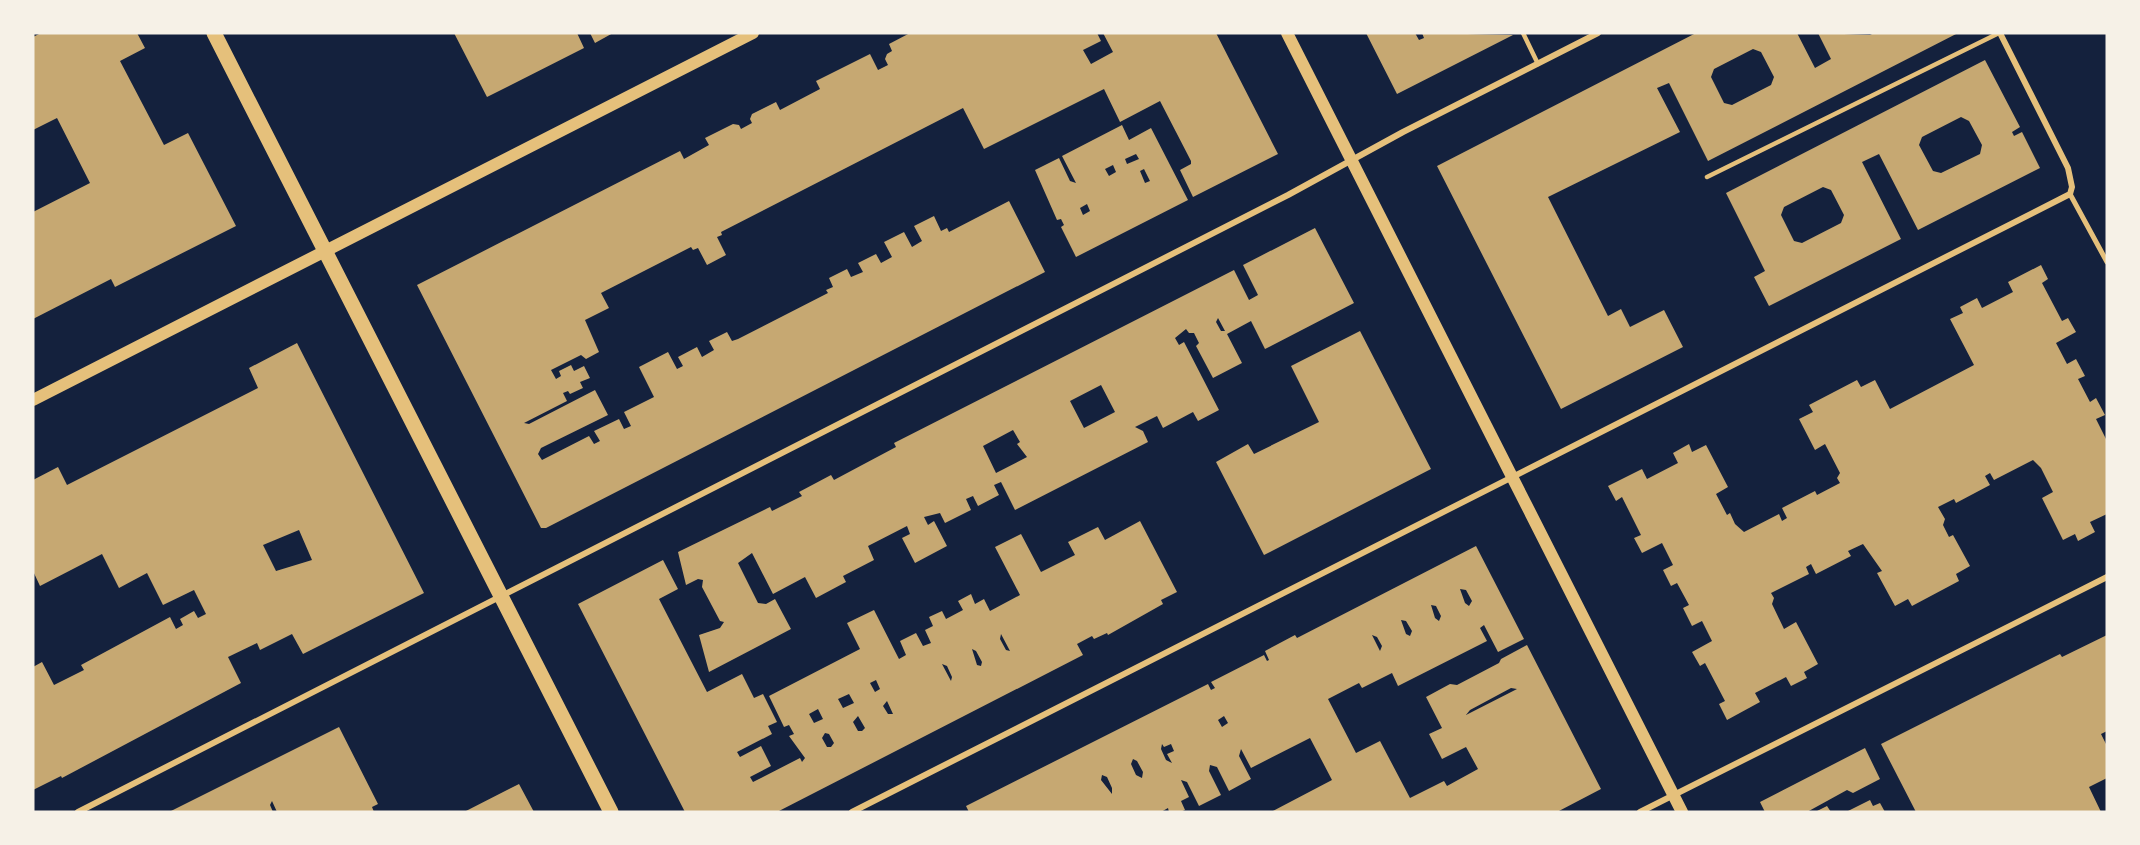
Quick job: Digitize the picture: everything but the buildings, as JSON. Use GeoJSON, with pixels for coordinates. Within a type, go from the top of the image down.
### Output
{"type":"FeatureCollection","features":[{"type":"Feature","properties":{"kind":"main road"},"geometry":{"type":"LineString","coordinates":[[214,33],[611,812]]}},
{"type":"Feature","properties":{"kind":"main road"},"geometry":{"type":"LineString","coordinates":[[33,400],[753,33]]}},
{"type":"Feature","properties":{"kind":"main road"},"geometry":{"type":"LineString","coordinates":[[1287,33],[1682,812]]}},
{"type":"Feature","properties":{"kind":"street"},"geometry":{"type":"LineString","coordinates":[[78,812],[502,597],[1598,33]]}},
{"type":"Feature","properties":{"kind":"street"},"geometry":{"type":"LineString","coordinates":[[1999,33],[2068,168],[2072,187],[2070,194],[2107,262]]}},
{"type":"Feature","properties":{"kind":"street"},"geometry":{"type":"LineString","coordinates":[[852,812],[2070,194]]}},
{"type":"Feature","properties":{"kind":"street"},"geometry":{"type":"LineString","coordinates":[[1641,812],[2107,577]]}},
{"type":"Feature","properties":{"kind":"lane"},"geometry":{"type":"LineString","coordinates":[[1523,33],[1538,64]]}},
{"type":"Feature","properties":{"kind":"lane"},"geometry":{"type":"LineString","coordinates":[[1707,177],[1999,33]]}}]}
